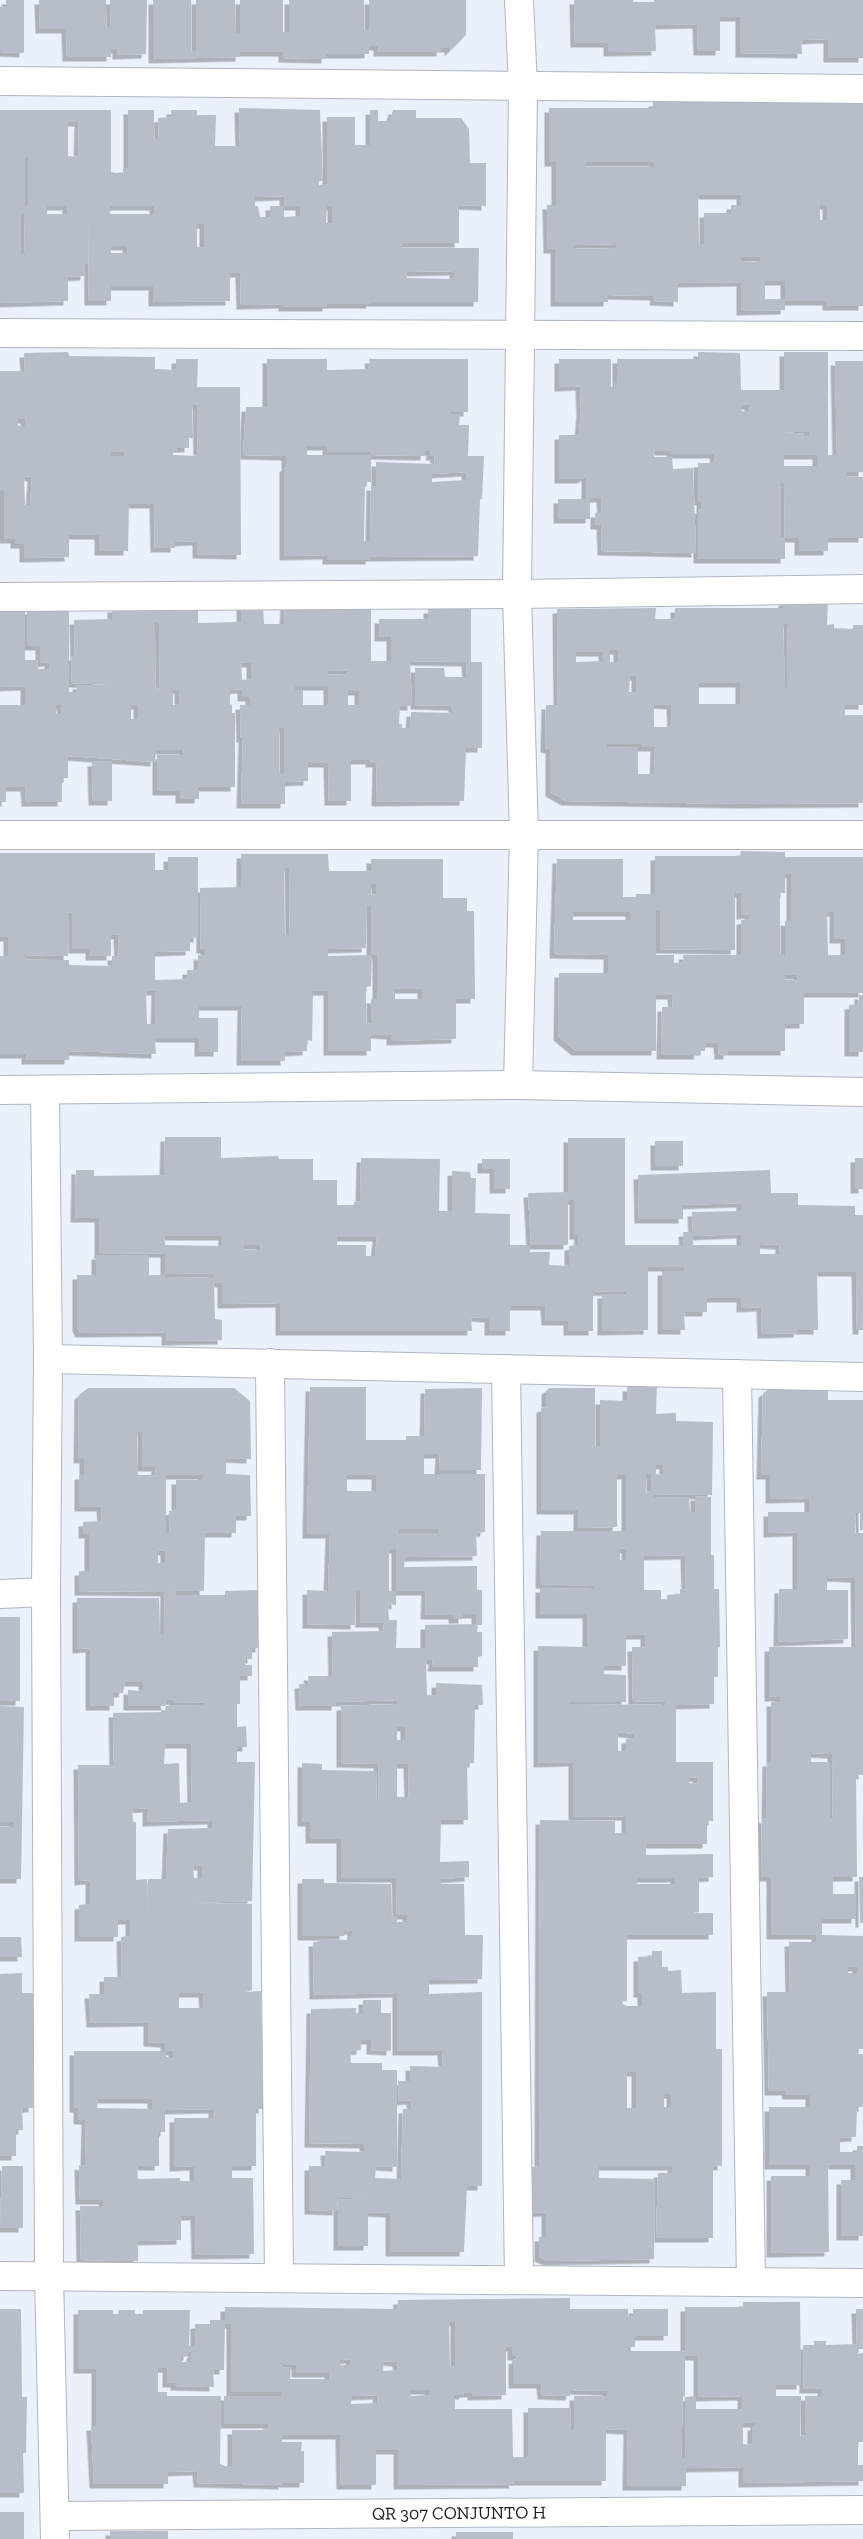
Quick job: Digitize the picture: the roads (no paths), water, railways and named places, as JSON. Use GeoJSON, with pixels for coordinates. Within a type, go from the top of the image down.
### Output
{"type":"FeatureCollection","features":[{"type":"Feature","properties":{"kind":"street"},"geometry":{"type":"LineString","coordinates":[[518,1085],[524,834],[517,594],[523,87],[519,0]]}},
{"type":"Feature","properties":{"kind":"street"},"geometry":{"type":"LineString","coordinates":[[0,81],[863,89]]}},
{"type":"Feature","properties":{"kind":"street"},"geometry":{"type":"LineString","coordinates":[[0,333],[863,336]]}},
{"type":"Feature","properties":{"kind":"street"},"geometry":{"type":"LineString","coordinates":[[0,597],[517,594],[863,589]]}},
{"type":"Feature","properties":{"kind":"street"},"geometry":{"type":"LineString","coordinates":[[0,835],[863,835]]}},
{"type":"Feature","properties":{"kind":"street"},"geometry":{"type":"LineString","coordinates":[[0,1090],[518,1085],[863,1092]]}},
{"type":"Feature","properties":{"kind":"street"},"geometry":{"type":"LineString","coordinates":[[45,1090],[48,1359],[46,1592],[50,2275],[55,2528]]}},
{"type":"Feature","properties":{"kind":"street"},"geometry":{"type":"LineString","coordinates":[[48,1359],[863,1377]]}},
{"type":"Feature","properties":{"kind":"street"},"geometry":{"type":"LineString","coordinates":[[270,1364],[279,2277]]}},
{"type":"Feature","properties":{"kind":"street"},"geometry":{"type":"LineString","coordinates":[[506,1369],[519,2280]]}},
{"type":"Feature","properties":{"kind":"street"},"geometry":{"type":"LineString","coordinates":[[737,1374],[751,2282]]}},
{"type":"Feature","properties":{"kind":"street"},"geometry":{"type":"LineString","coordinates":[[0,1594],[46,1592]]}},
{"type":"Feature","properties":{"kind":"street"},"geometry":{"type":"LineString","coordinates":[[0,2276],[863,2283]]}},
{"type":"Feature","properties":{"kind":"street","name":"QR 307 CONJUNTO H"},"geometry":{"type":"LineString","coordinates":[[55,2528],[863,2510]]}}]}
